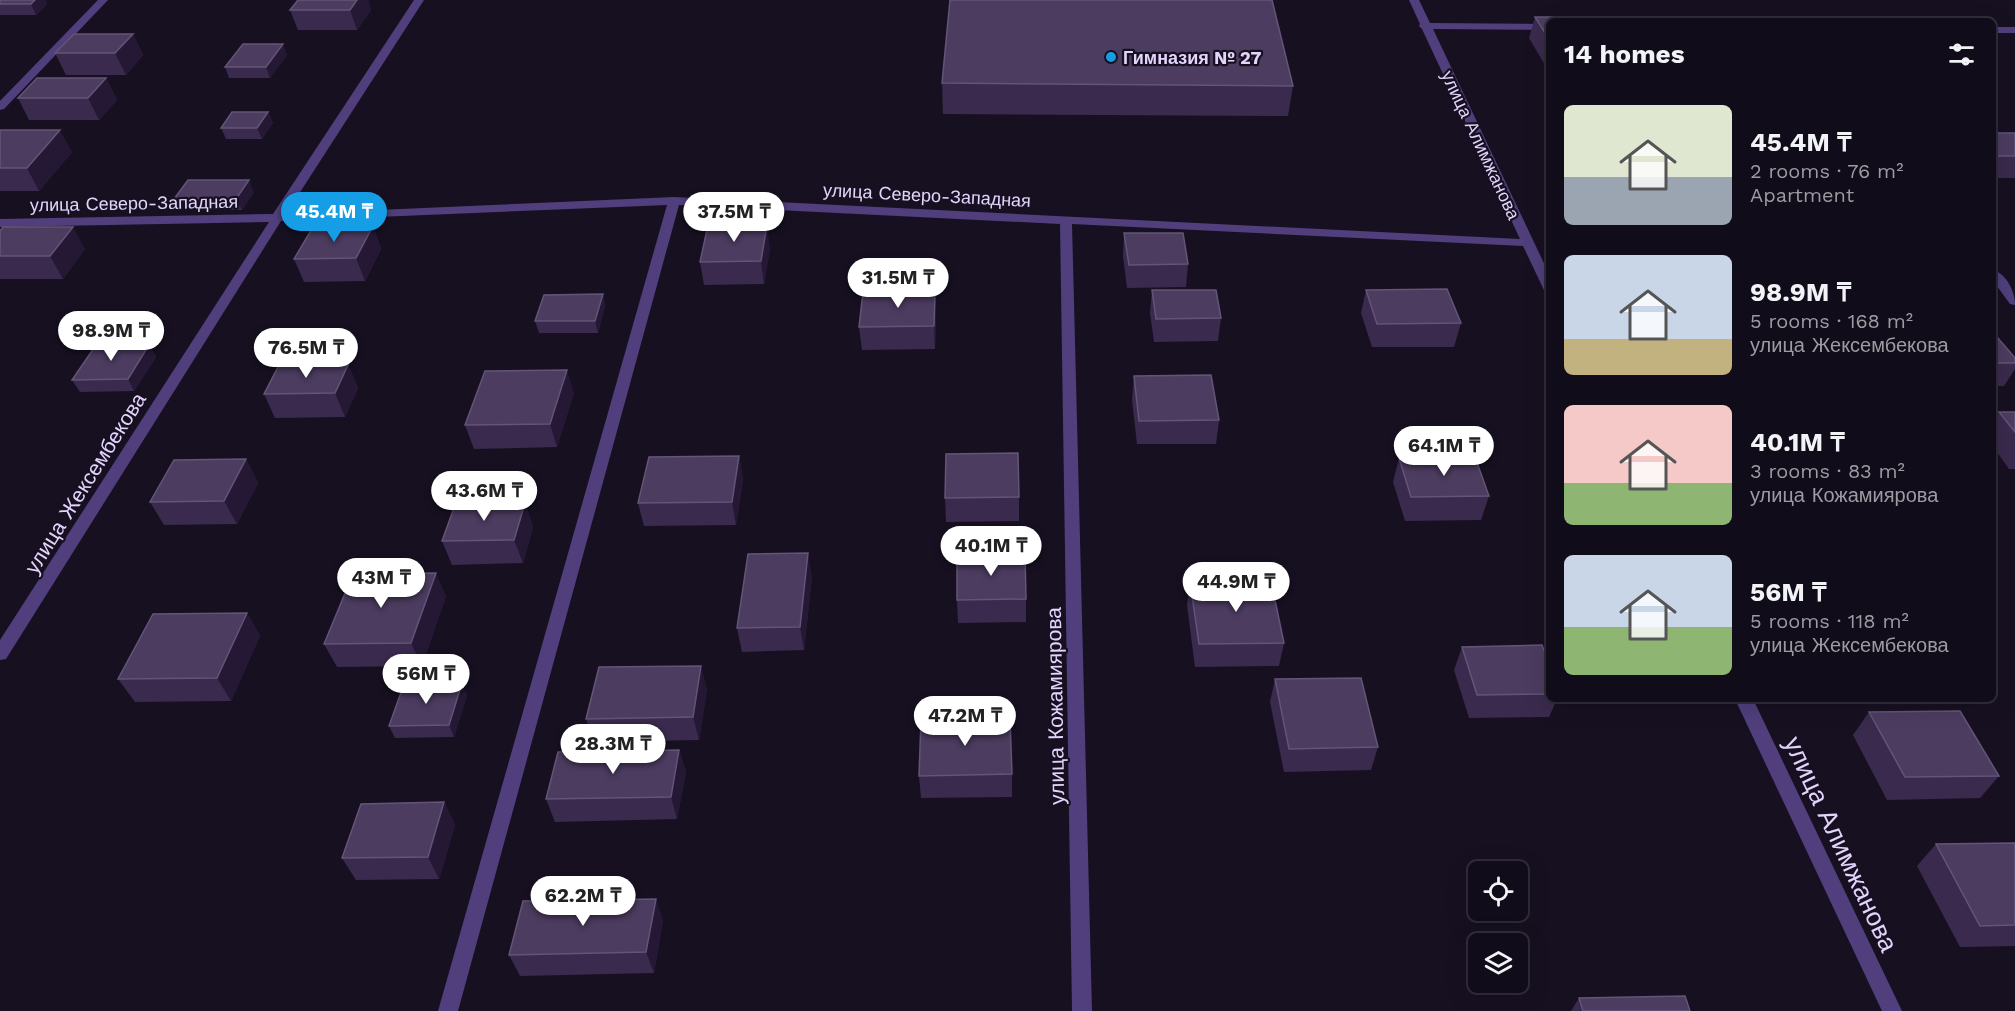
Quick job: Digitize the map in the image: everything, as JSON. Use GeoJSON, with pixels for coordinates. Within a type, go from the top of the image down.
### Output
{"type":"FeatureCollection","features":[{"type":"Feature","properties":{"kind":"street"},"geometry":{"type":"LineString","coordinates":[[0,107],[103,0]]}},
{"type":"Feature","properties":{"kind":"street","name":"улица Жексембекова"},"geometry":{"type":"LineString","coordinates":[[0,654],[276,218],[418,0]]}},
{"type":"Feature","properties":{"kind":"street","name":"улица Алимжанова"},"geometry":{"type":"LineString","coordinates":[[1414,0],[1424,26],[1546,282]]}},
{"type":"Feature","properties":{"kind":"street"},"geometry":{"type":"LineString","coordinates":[[1424,26],[1546,27]]}},
{"type":"Feature","properties":{"kind":"street"},"geometry":{"type":"LineString","coordinates":[[1996,30],[2015,30]]}},
{"type":"Feature","properties":{"kind":"street"},"geometry":{"type":"LineString","coordinates":[[448,1011],[674,201]]}},
{"type":"Feature","properties":{"kind":"street","name":"улица Северо-Западная"},"geometry":{"type":"LineString","coordinates":[[0,223],[276,218],[674,201],[1527,243]]}},
{"type":"Feature","properties":{"kind":"street","name":"улица Кожамиярова"},"geometry":{"type":"LineString","coordinates":[[1066,220],[1082,1011]]}},
{"type":"Feature","properties":{"kind":"street"},"geometry":{"type":"LineString","coordinates":[[1996,277],[2015,301]]}},
{"type":"Feature","properties":{"kind":"street","name":"улица Алимжанова"},"geometry":{"type":"LineString","coordinates":[[1745,702],[1892,1011]]}},
{"type":"Feature","properties":{"kind":"building"},"geometry":{"type":"Polygon","coordinates":[[[0,0],[35,0],[31,4],[0,4],[0,0]]]}},
{"type":"Feature","properties":{"kind":"building"},"geometry":{"type":"Polygon","coordinates":[[[298,0],[357,0],[350,10],[290,10],[298,0]]]}},
{"type":"Feature","properties":{"kind":"building","name":"Гимназия № 27"},"geometry":{"type":"Polygon","coordinates":[[[950,0],[1272,0],[1293,86],[942,83],[950,0]]]}},
{"type":"Feature","properties":{"kind":"building"},"geometry":{"type":"Polygon","coordinates":[[[1535,17],[1586,18],[1546,18],[1546,35],[1535,17]]]}},
{"type":"Feature","properties":{"kind":"building"},"geometry":{"type":"Polygon","coordinates":[[[74,34],[133,34],[115,53],[55,53],[74,34]]]}},
{"type":"Feature","properties":{"kind":"building"},"geometry":{"type":"Polygon","coordinates":[[[243,44],[283,44],[266,67],[225,67],[243,44]]]}},
{"type":"Feature","properties":{"kind":"building"},"geometry":{"type":"Polygon","coordinates":[[[37,78],[106,78],[88,98],[18,98],[37,78]]]}},
{"type":"Feature","properties":{"kind":"building"},"geometry":{"type":"Polygon","coordinates":[[[232,112],[268,112],[257,128],[221,128],[232,112]]]}},
{"type":"Feature","properties":{"kind":"building"},"geometry":{"type":"Polygon","coordinates":[[[0,130],[60,130],[27,168],[0,168],[0,130]]]}},
{"type":"Feature","properties":{"kind":"building"},"geometry":{"type":"Polygon","coordinates":[[[1996,133],[2015,133],[2015,156],[1996,156],[1996,133]]]}},
{"type":"Feature","properties":{"kind":"building"},"geometry":{"type":"Polygon","coordinates":[[[188,180],[249,180],[236,199],[174,199],[188,180]]]}},
{"type":"Feature","properties":{"kind":"building"},"geometry":{"type":"Polygon","coordinates":[[[708,225],[767,225],[761,261],[700,262],[708,225]]]}},
{"type":"Feature","properties":{"kind":"building"},"geometry":{"type":"Polygon","coordinates":[[[373,226],[356,258],[294,259],[313,227],[373,226]]]}},
{"type":"Feature","properties":{"kind":"building"},"geometry":{"type":"Polygon","coordinates":[[[3,227],[73,227],[50,256],[0,256],[0,231],[3,227]]]}},
{"type":"Feature","properties":{"kind":"building"},"geometry":{"type":"Polygon","coordinates":[[[1124,233],[1183,233],[1188,264],[1129,265],[1124,233]]]}},
{"type":"Feature","properties":{"kind":"building"},"geometry":{"type":"Polygon","coordinates":[[[1447,289],[1461,323],[1377,324],[1366,290],[1447,289]]]}},
{"type":"Feature","properties":{"kind":"building"},"geometry":{"type":"Polygon","coordinates":[[[1152,290],[1216,290],[1221,318],[1156,319],[1152,290]]]}},
{"type":"Feature","properties":{"kind":"building"},"geometry":{"type":"Polygon","coordinates":[[[935,291],[934,326],[859,327],[863,292],[935,291]]]}},
{"type":"Feature","properties":{"kind":"building"},"geometry":{"type":"Polygon","coordinates":[[[603,294],[595,321],[535,321],[544,295],[603,294]]]}},
{"type":"Feature","properties":{"kind":"building"},"geometry":{"type":"Polygon","coordinates":[[[1996,337],[2015,358],[2015,363],[1996,363],[1996,337]]]}},
{"type":"Feature","properties":{"kind":"building"},"geometry":{"type":"Polygon","coordinates":[[[96,345],[149,345],[128,379],[72,380],[96,345]]]}},
{"type":"Feature","properties":{"kind":"building"},"geometry":{"type":"Polygon","coordinates":[[[279,365],[348,365],[335,393],[264,394],[279,365]]]}},
{"type":"Feature","properties":{"kind":"building"},"geometry":{"type":"Polygon","coordinates":[[[567,370],[550,424],[465,425],[485,371],[567,370]]]}},
{"type":"Feature","properties":{"kind":"building"},"geometry":{"type":"Polygon","coordinates":[[[1211,375],[1219,420],[1139,421],[1134,376],[1211,375]]]}},
{"type":"Feature","properties":{"kind":"building"},"geometry":{"type":"Polygon","coordinates":[[[1999,412],[2015,412],[2015,432],[1999,412]]]}},
{"type":"Feature","properties":{"kind":"building"},"geometry":{"type":"Polygon","coordinates":[[[1018,453],[1019,497],[945,498],[946,454],[1018,453]]]}},
{"type":"Feature","properties":{"kind":"building"},"geometry":{"type":"Polygon","coordinates":[[[739,456],[732,502],[638,503],[649,457],[739,456]]]}},
{"type":"Feature","properties":{"kind":"building"},"geometry":{"type":"Polygon","coordinates":[[[1475,457],[1489,496],[1411,497],[1399,458],[1475,457]]]}},
{"type":"Feature","properties":{"kind":"building"},"geometry":{"type":"Polygon","coordinates":[[[246,459],[224,501],[150,502],[174,460],[246,459]]]}},
{"type":"Feature","properties":{"kind":"building"},"geometry":{"type":"Polygon","coordinates":[[[525,503],[514,540],[442,541],[455,505],[525,503]]]}},
{"type":"Feature","properties":{"kind":"building"},"geometry":{"type":"Polygon","coordinates":[[[808,553],[800,627],[737,628],[748,554],[808,553]]]}},
{"type":"Feature","properties":{"kind":"building"},"geometry":{"type":"Polygon","coordinates":[[[1025,553],[1026,599],[957,600],[957,554],[1025,553]]]}},
{"type":"Feature","properties":{"kind":"building"},"geometry":{"type":"Polygon","coordinates":[[[436,573],[411,643],[324,644],[353,574],[436,573]]]}},
{"type":"Feature","properties":{"kind":"building"},"geometry":{"type":"Polygon","coordinates":[[[1271,581],[1284,643],[1199,644],[1190,582],[1271,581]]]}},
{"type":"Feature","properties":{"kind":"building"},"geometry":{"type":"Polygon","coordinates":[[[247,613],[217,678],[118,679],[153,614],[247,613]]]}},
{"type":"Feature","properties":{"kind":"building"},"geometry":{"type":"Polygon","coordinates":[[[1542,645],[1546,656],[1546,694],[1477,695],[1462,647],[1542,645]]]}},
{"type":"Feature","properties":{"kind":"building"},"geometry":{"type":"Polygon","coordinates":[[[701,666],[693,717],[586,719],[599,667],[701,666]]]}},
{"type":"Feature","properties":{"kind":"building"},"geometry":{"type":"Polygon","coordinates":[[[1361,678],[1378,747],[1289,749],[1275,679],[1361,678]]]}},
{"type":"Feature","properties":{"kind":"building"},"geometry":{"type":"Polygon","coordinates":[[[462,683],[449,725],[389,726],[404,684],[462,683]]]}},
{"type":"Feature","properties":{"kind":"building"},"geometry":{"type":"Polygon","coordinates":[[[1960,711],[1999,776],[1905,777],[1869,712],[1960,711]]]}},
{"type":"Feature","properties":{"kind":"building"},"geometry":{"type":"Polygon","coordinates":[[[1010,719],[1012,774],[919,776],[921,720],[1010,719]]]}},
{"type":"Feature","properties":{"kind":"building"},"geometry":{"type":"Polygon","coordinates":[[[679,750],[671,797],[546,799],[558,752],[679,750]]]}},
{"type":"Feature","properties":{"kind":"building"},"geometry":{"type":"Polygon","coordinates":[[[444,802],[428,857],[342,858],[361,804],[444,802]]]}},
{"type":"Feature","properties":{"kind":"building"},"geometry":{"type":"Polygon","coordinates":[[[2015,843],[2015,925],[1980,926],[1936,844],[2015,843]]]}},
{"type":"Feature","properties":{"kind":"building"},"geometry":{"type":"Polygon","coordinates":[[[656,899],[646,952],[509,955],[523,901],[656,899]]]}},
{"type":"Feature","properties":{"kind":"building"},"geometry":{"type":"Polygon","coordinates":[[[1685,996],[1690,1011],[1583,1011],[1579,998],[1685,996]]]}},
{"type":"Feature","properties":{"kind":"place","name":"Гимназия № 27"},"geometry":{"type":"Point","coordinates":[1111,57]}}]}
